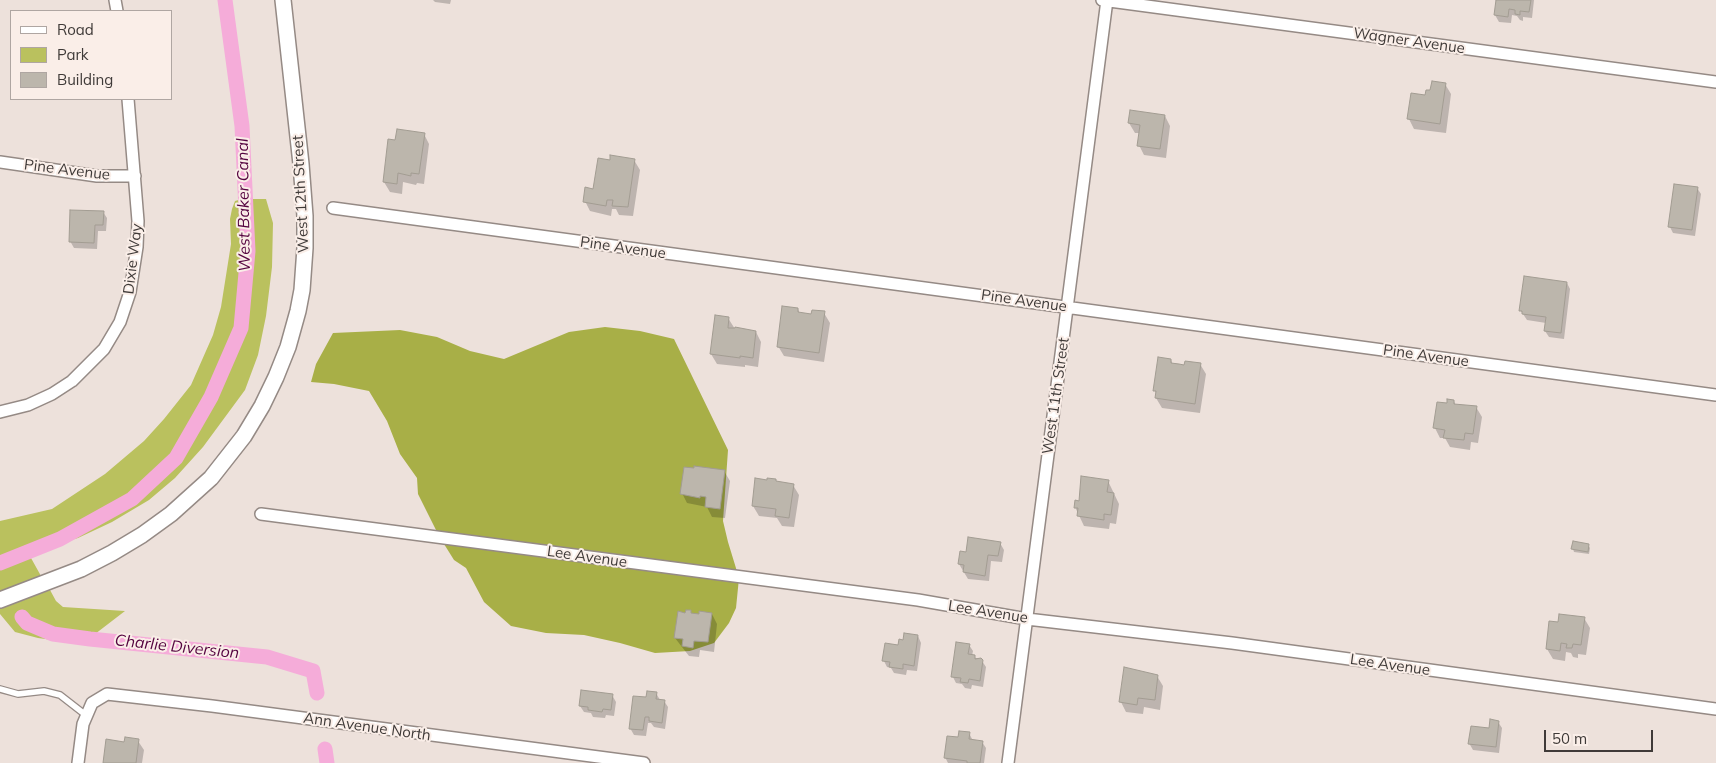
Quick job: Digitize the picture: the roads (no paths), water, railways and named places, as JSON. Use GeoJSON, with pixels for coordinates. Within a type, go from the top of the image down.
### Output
{"type":"FeatureCollection","features":[{"type":"Feature","properties":{"kind":"street","name":"West 12th Street"},"geometry":{"type":"LineString","coordinates":[[0,600],[89,565],[142,535],[171,514],[211,478],[228,457],[244,436],[262,406],[276,377],[288,347],[298,311],[302,290],[305,248],[305,216],[301,164],[283,0]]}},
{"type":"Feature","properties":{"kind":"street","name":"Wagner Avenue"},"geometry":{"type":"LineString","coordinates":[[1102,0],[1716,82]]}},
{"type":"Feature","properties":{"kind":"street","name":"West 11th Street"},"geometry":{"type":"LineString","coordinates":[[1008,763],[1107,0]]}},
{"type":"Feature","properties":{"kind":"street","name":"Dixie Way"},"geometry":{"type":"LineString","coordinates":[[0,412],[28,405],[52,394],[72,381],[104,349],[120,322],[130,292],[137,247],[138,221],[128,100]]}},
{"type":"Feature","properties":{"kind":"street","name":"Pine Avenue"},"geometry":{"type":"LineString","coordinates":[[0,162],[97,176],[135,176]]}},
{"type":"Feature","properties":{"kind":"street","name":"Pine Avenue"},"geometry":{"type":"LineString","coordinates":[[333,208],[1716,395]]}},
{"type":"Feature","properties":{"kind":"street","name":"Lee Avenue"},"geometry":{"type":"LineString","coordinates":[[260,514],[918,600],[1027,619],[1232,643],[1716,709]]}},
{"type":"Feature","properties":{"kind":"street","name":"Ann Avenue North"},"geometry":{"type":"LineString","coordinates":[[87,716],[92,703],[107,694],[644,763]]}},
{"type":"Feature","properties":{"kind":"street"},"geometry":{"type":"LineString","coordinates":[[78,763],[83,724],[87,716]]}},
{"type":"Feature","properties":{"kind":"lane"},"geometry":{"type":"LineString","coordinates":[[0,689],[18,694],[44,691],[60,695],[87,716]]}},
{"type":"Feature","properties":{"kind":"waterway","name":"West Baker Canal"},"geometry":{"type":"LineString","coordinates":[[0,563],[60,539],[132,499],[176,458],[211,397],[241,328],[248,251],[242,126],[225,0]]}},
{"type":"Feature","properties":{"kind":"waterway","name":"Charlie Diversion"},"geometry":{"type":"LineString","coordinates":[[22,617],[27,623],[53,634],[267,657],[313,671],[317,693]]}},
{"type":"Feature","properties":{"kind":"waterway","name":"Charlie Diversion"},"geometry":{"type":"LineString","coordinates":[[325,749],[327,763]]}}]}
